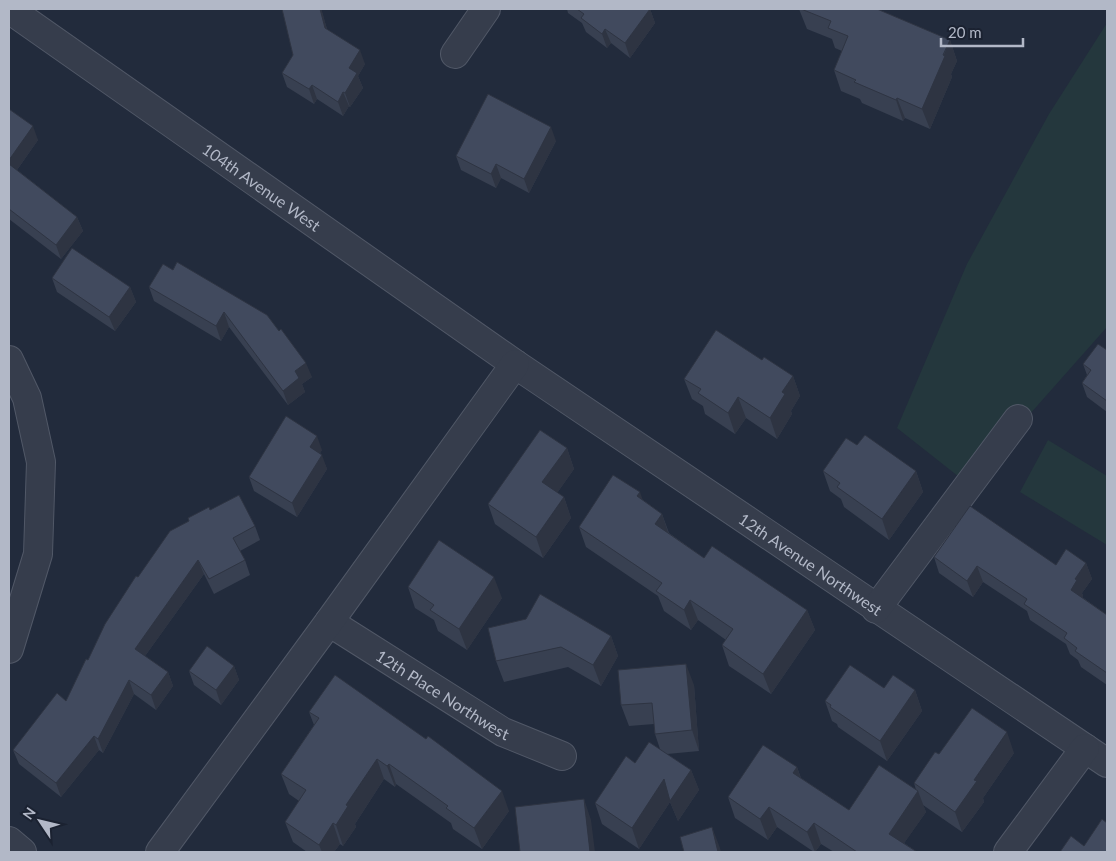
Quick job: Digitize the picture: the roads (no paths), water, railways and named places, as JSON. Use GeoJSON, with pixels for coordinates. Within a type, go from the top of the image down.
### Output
{"type":"FeatureCollection","features":[{"type":"Feature","properties":{"kind":"street","name":"104th Avenue West"},"geometry":{"type":"LineString","coordinates":[[9,9],[515,364]]}},
{"type":"Feature","properties":{"kind":"street"},"geometry":{"type":"LineString","coordinates":[[455,54],[486,9]]}},
{"type":"Feature","properties":{"kind":"street"},"geometry":{"type":"LineString","coordinates":[[9,360],[27,398],[41,462],[38,554],[9,649]]}},
{"type":"Feature","properties":{"kind":"street","name":"12th Avenue Northwest"},"geometry":{"type":"LineString","coordinates":[[515,364],[1107,763]]}},
{"type":"Feature","properties":{"kind":"street"},"geometry":{"type":"LineString","coordinates":[[160,852],[515,364]]}},
{"type":"Feature","properties":{"kind":"street"},"geometry":{"type":"LineString","coordinates":[[876,609],[1018,419]]}},
{"type":"Feature","properties":{"kind":"street","name":"12th Place Northwest"},"geometry":{"type":"LineString","coordinates":[[329,622],[503,732],[562,756]]}},
{"type":"Feature","properties":{"kind":"street"},"geometry":{"type":"LineString","coordinates":[[1008,852],[1084,748]]}},
{"type":"Feature","properties":{"kind":"street"},"geometry":{"type":"LineString","coordinates":[[9,840],[22,852]]}}]}
